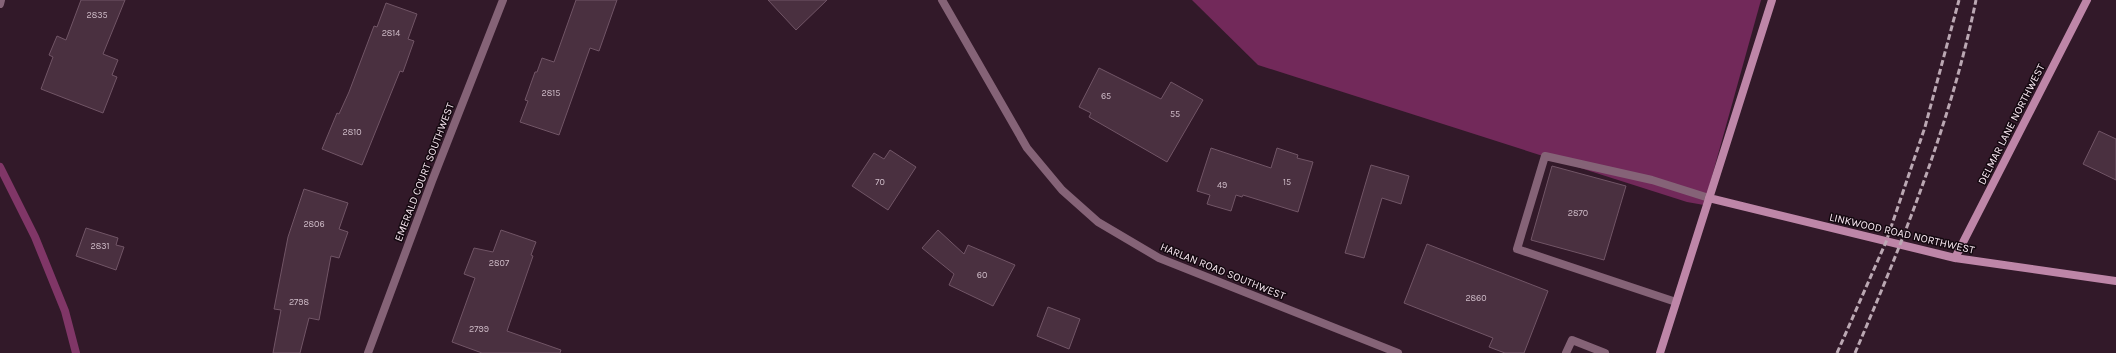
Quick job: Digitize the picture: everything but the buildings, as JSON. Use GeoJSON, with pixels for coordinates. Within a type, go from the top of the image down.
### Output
{"type":"FeatureCollection","features":[{"type":"Feature","properties":{"kind":"street"},"geometry":{"type":"LineString","coordinates":[[0,4],[2,0]]}},
{"type":"Feature","properties":{"kind":"street","name":"EMERALD COURT SOUTHWEST"},"geometry":{"type":"LineString","coordinates":[[368,353],[432,181],[503,0]]}},
{"type":"Feature","properties":{"kind":"street","name":"HARLAN ROAD SOUTHWEST"},"geometry":{"type":"LineString","coordinates":[[942,0],[1027,148],[1062,190],[1098,222],[1159,258],[1398,353]]}},
{"type":"Feature","properties":{"kind":"street"},"geometry":{"type":"LineString","coordinates":[[1660,353],[1772,0]]}},
{"type":"Feature","properties":{"kind":"street","name":"DELMAR LANE NORTHWEST"},"geometry":{"type":"LineString","coordinates":[[1955,258],[2087,0]]}},
{"type":"Feature","properties":{"kind":"street"},"geometry":{"type":"LineString","coordinates":[[1676,302],[1517,249],[1545,156],[1652,180],[1709,198]]}},
{"type":"Feature","properties":{"kind":"street","name":"LINKWOOD ROAD NORTHWEST"},"geometry":{"type":"LineString","coordinates":[[1709,198],[1955,258],[2116,281]]}},
{"type":"Feature","properties":{"kind":"street"},"geometry":{"type":"LineString","coordinates":[[1566,353],[1572,340],[1606,353]]}},
{"type":"Feature","properties":{"kind":"shaded area"},"geometry":{"type":"Polygon","coordinates":[[[1192,0],[1761,0],[1704,205],[1687,202],[1258,65],[1192,0]]]}},
{"type":"Feature","properties":{"kind":"waterway"},"geometry":{"type":"LineString","coordinates":[[0,167],[35,237],[65,311],[76,353]]}},
{"type":"Feature","properties":{"kind":"railway"},"geometry":{"type":"LineString","coordinates":[[1837,353],[1886,242],[1925,127],[1959,0]]}},
{"type":"Feature","properties":{"kind":"railway"},"geometry":{"type":"LineString","coordinates":[[1855,353],[1891,267],[1940,135],[1966,46],[1976,0]]}}]}
